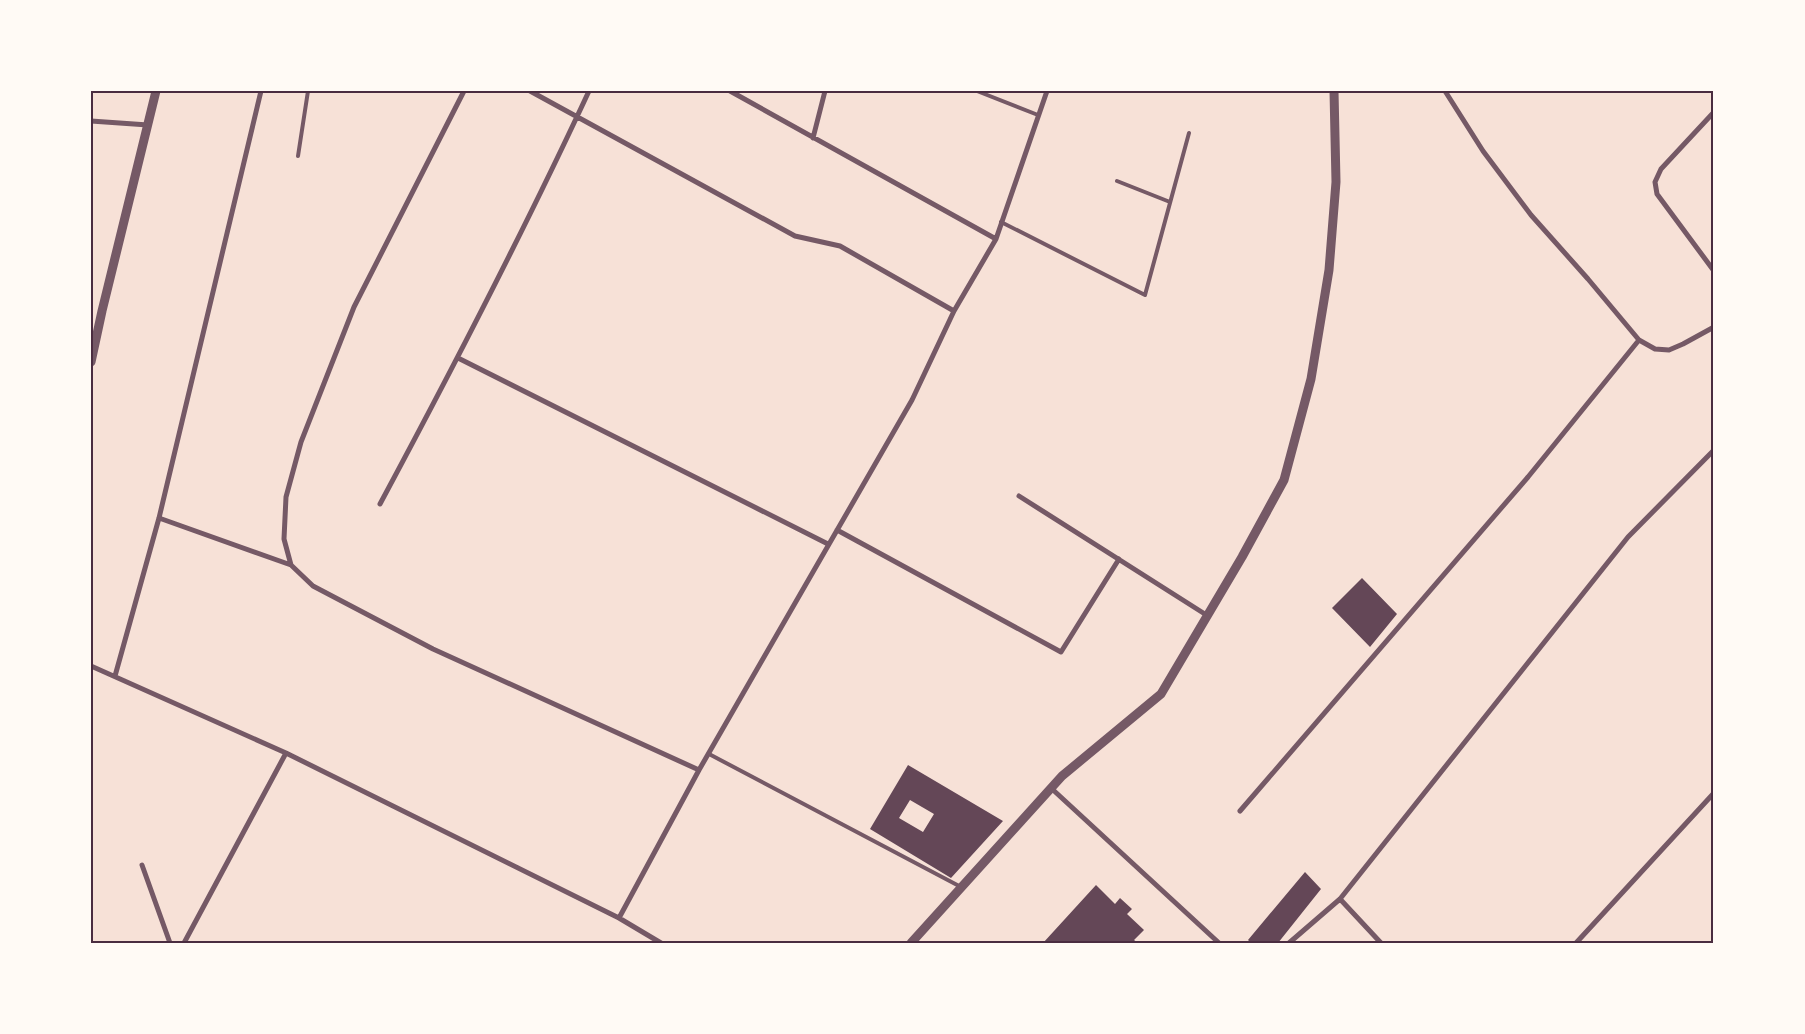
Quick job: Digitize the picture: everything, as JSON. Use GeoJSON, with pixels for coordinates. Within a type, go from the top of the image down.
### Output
{"type":"FeatureCollection","features":[{"type":"Feature","properties":{"kind":"street"},"geometry":{"type":"LineString","coordinates":[[91,362],[156,91]]}},
{"type":"Feature","properties":{"kind":"street"},"geometry":{"type":"LineString","coordinates":[[115,676],[159,518],[261,91]]}},
{"type":"Feature","properties":{"kind":"street"},"geometry":{"type":"LineString","coordinates":[[291,565],[284,539],[286,497],[301,442],[354,307],[464,91]]}},
{"type":"Feature","properties":{"kind":"street"},"geometry":{"type":"LineString","coordinates":[[530,91],[795,236],[840,246],[954,311]]}},
{"type":"Feature","properties":{"kind":"street"},"geometry":{"type":"LineString","coordinates":[[380,504],[458,358],[542,192],[589,91]]}},
{"type":"Feature","properties":{"kind":"street"},"geometry":{"type":"LineString","coordinates":[[730,91],[996,239]]}},
{"type":"Feature","properties":{"kind":"street"},"geometry":{"type":"LineString","coordinates":[[813,138],[825,91]]}},
{"type":"Feature","properties":{"kind":"street"},"geometry":{"type":"LineString","coordinates":[[619,918],[699,770],[912,400],[954,311],[996,239],[1047,91]]}},
{"type":"Feature","properties":{"kind":"street"},"geometry":{"type":"LineString","coordinates":[[911,943],[1062,776],[1162,694],[1242,558],[1284,480],[1311,379],[1329,270],[1336,182],[1334,91]]}},
{"type":"Feature","properties":{"kind":"street"},"geometry":{"type":"LineString","coordinates":[[1445,91],[1484,150],[1531,215],[1639,340],[1656,349],[1669,350],[1714,327]]}},
{"type":"Feature","properties":{"kind":"street"},"geometry":{"type":"LineString","coordinates":[[1714,112],[1661,170],[1655,182],[1657,194],[1714,271]]}},
{"type":"Feature","properties":{"kind":"street"},"geometry":{"type":"LineString","coordinates":[[91,121],[148,125]]}},
{"type":"Feature","properties":{"kind":"street"},"geometry":{"type":"LineString","coordinates":[[1240,811],[1528,477],[1639,340]]}},
{"type":"Feature","properties":{"kind":"street"},"geometry":{"type":"LineString","coordinates":[[458,358],[828,544]]}},
{"type":"Feature","properties":{"kind":"street"},"geometry":{"type":"LineString","coordinates":[[1289,943],[1340,899],[1628,537],[1714,450]]}},
{"type":"Feature","properties":{"kind":"street"},"geometry":{"type":"LineString","coordinates":[[1019,496],[1208,616]]}},
{"type":"Feature","properties":{"kind":"street"},"geometry":{"type":"LineString","coordinates":[[159,518],[291,565],[313,586],[433,649],[699,770]]}},
{"type":"Feature","properties":{"kind":"street"},"geometry":{"type":"LineString","coordinates":[[837,530],[1061,652],[1119,559]]}},
{"type":"Feature","properties":{"kind":"street"},"geometry":{"type":"LineString","coordinates":[[91,666],[286,753],[619,918],[661,943]]}},
{"type":"Feature","properties":{"kind":"street"},"geometry":{"type":"LineString","coordinates":[[184,943],[286,753]]}},
{"type":"Feature","properties":{"kind":"street"},"geometry":{"type":"LineString","coordinates":[[1051,788],[1219,943]]}},
{"type":"Feature","properties":{"kind":"street"},"geometry":{"type":"LineString","coordinates":[[1576,943],[1713,794]]}},
{"type":"Feature","properties":{"kind":"street"},"geometry":{"type":"LineString","coordinates":[[142,865],[170,943]]}},
{"type":"Feature","properties":{"kind":"street"},"geometry":{"type":"LineString","coordinates":[[1340,899],[1380,943]]}},
{"type":"Feature","properties":{"kind":"lane"},"geometry":{"type":"LineString","coordinates":[[298,156],[308,91]]}},
{"type":"Feature","properties":{"kind":"lane"},"geometry":{"type":"LineString","coordinates":[[977,91],[1038,115]]}},
{"type":"Feature","properties":{"kind":"lane"},"geometry":{"type":"LineString","coordinates":[[1001,222],[1145,295],[1189,133]]}},
{"type":"Feature","properties":{"kind":"lane"},"geometry":{"type":"LineString","coordinates":[[1117,181],[1170,202]]}},
{"type":"Feature","properties":{"kind":"lane"},"geometry":{"type":"LineString","coordinates":[[709,754],[961,887]]}},
{"type":"Feature","properties":{"kind":"building"},"geometry":{"type":"Polygon","coordinates":[[[1362,578],[1397,614],[1370,647],[1332,608],[1362,578]]]}},
{"type":"Feature","properties":{"kind":"building"},"geometry":{"type":"Polygon","coordinates":[[[908,765],[1003,821],[951,878],[870,829],[908,765]],[[910,800],[899,818],[923,832],[934,814],[910,800]]]}},
{"type":"Feature","properties":{"kind":"building"},"geometry":{"type":"Polygon","coordinates":[[[1305,872],[1321,889],[1278,943],[1251,943],[1248,940],[1305,872]]]}},
{"type":"Feature","properties":{"kind":"building"},"geometry":{"type":"Polygon","coordinates":[[[1096,885],[1115,904],[1120,898],[1132,909],[1127,914],[1144,930],[1134,940],[1138,943],[1043,943],[1096,885]]]}}]}
